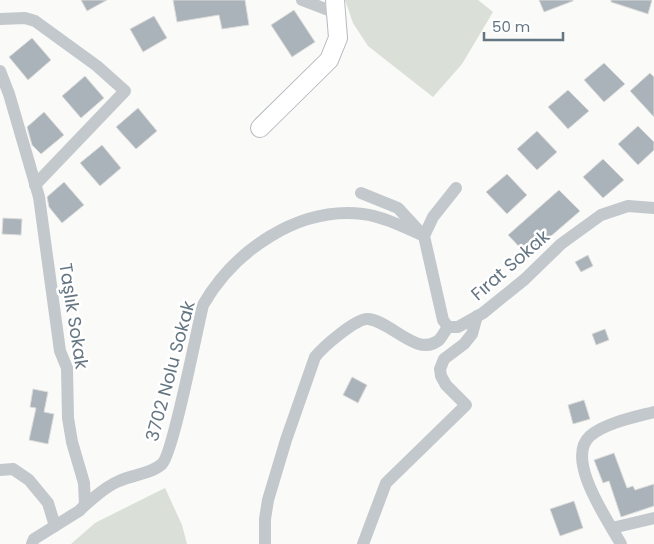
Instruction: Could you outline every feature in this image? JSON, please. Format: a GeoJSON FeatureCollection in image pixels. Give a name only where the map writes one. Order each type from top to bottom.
{"type":"FeatureCollection","features":[{"type":"Feature","properties":{"kind":"street"},"geometry":{"type":"LineString","coordinates":[[260,128],[329,60],[338,38],[336,6],[302,0]]}},
{"type":"Feature","properties":{"kind":"street"},"geometry":{"type":"LineString","coordinates":[[0,19],[25,18],[35,21],[97,66],[125,91],[35,185]]}},
{"type":"Feature","properties":{"kind":"street","name":"Taşlık Sokak"},"geometry":{"type":"LineString","coordinates":[[0,71],[10,94],[38,197],[60,351],[67,368],[68,418],[72,442],[84,483],[85,505]]}},
{"type":"Feature","properties":{"kind":"street"},"geometry":{"type":"LineString","coordinates":[[424,236],[434,217],[456,188]]}},
{"type":"Feature","properties":{"kind":"street"},"geometry":{"type":"LineString","coordinates":[[265,544],[265,519],[268,500],[286,440],[315,357],[322,348],[361,320],[369,319],[384,325],[420,345],[430,345],[439,340],[448,327],[443,320],[424,236],[398,208],[361,193]]}},
{"type":"Feature","properties":{"kind":"street","name":"Fırat Sokak"},"geometry":{"type":"LineString","coordinates":[[448,327],[458,327],[483,313],[525,279],[561,244],[601,215],[628,206],[654,208]]}},
{"type":"Feature","properties":{"kind":"street","name":"3702 Nolu Sokak"},"geometry":{"type":"LineString","coordinates":[[85,505],[108,486],[120,480],[156,469],[164,462],[176,426],[203,305],[213,288],[231,267],[272,234],[299,222],[329,214],[364,214],[424,236]]}},
{"type":"Feature","properties":{"kind":"street"},"geometry":{"type":"LineString","coordinates":[[363,544],[386,483],[466,405],[446,386],[440,369],[444,359],[464,344],[472,334],[477,316]]}},
{"type":"Feature","properties":{"kind":"street"},"geometry":{"type":"LineString","coordinates":[[621,544],[588,485],[582,466],[582,452],[589,437],[618,421],[654,412]]}},
{"type":"Feature","properties":{"kind":"street"},"geometry":{"type":"LineString","coordinates":[[0,470],[14,469],[29,480],[48,502],[55,526]]}},
{"type":"Feature","properties":{"kind":"street"},"geometry":{"type":"LineString","coordinates":[[32,544],[34,539],[79,511],[85,505]]}},
{"type":"Feature","properties":{"kind":"street"},"geometry":{"type":"LineString","coordinates":[[612,528],[654,518]]}},
{"type":"Feature","properties":{"kind":"shaded area"},"geometry":{"type":"Polygon","coordinates":[[[345,0],[478,0],[493,12],[462,64],[433,97],[368,46],[353,23],[345,0]]]}},
{"type":"Feature","properties":{"kind":"shaded area"},"geometry":{"type":"Polygon","coordinates":[[[165,488],[182,525],[187,544],[71,544],[95,523],[165,488]]]}},
{"type":"Feature","properties":{"kind":"building"},"geometry":{"type":"Polygon","coordinates":[[[81,0],[107,0],[87,11],[81,0]]]}},
{"type":"Feature","properties":{"kind":"building"},"geometry":{"type":"Polygon","coordinates":[[[173,0],[245,0],[249,25],[222,29],[219,15],[177,22],[173,0]]]}},
{"type":"Feature","properties":{"kind":"building"},"geometry":{"type":"Polygon","coordinates":[[[539,0],[573,0],[573,1],[544,12],[539,0]]]}},
{"type":"Feature","properties":{"kind":"building"},"geometry":{"type":"Polygon","coordinates":[[[611,0],[652,0],[648,14],[611,2],[611,0]]]}},
{"type":"Feature","properties":{"kind":"building"},"geometry":{"type":"Polygon","coordinates":[[[294,10],[315,42],[292,57],[271,25],[294,10]]]}},
{"type":"Feature","properties":{"kind":"building"},"geometry":{"type":"Polygon","coordinates":[[[154,16],[167,38],[143,52],[130,29],[154,16]]]}},
{"type":"Feature","properties":{"kind":"building"},"geometry":{"type":"Polygon","coordinates":[[[32,38],[51,60],[28,80],[9,57],[32,38]]]}},
{"type":"Feature","properties":{"kind":"building"},"geometry":{"type":"Polygon","coordinates":[[[604,63],[625,84],[604,102],[584,80],[604,63]]]}},
{"type":"Feature","properties":{"kind":"building"},"geometry":{"type":"Polygon","coordinates":[[[650,73],[654,77],[654,117],[630,91],[650,73]]]}},
{"type":"Feature","properties":{"kind":"building"},"geometry":{"type":"Polygon","coordinates":[[[85,76],[104,98],[81,118],[62,96],[85,76]]]}},
{"type":"Feature","properties":{"kind":"building"},"geometry":{"type":"Polygon","coordinates":[[[568,90],[589,111],[568,129],[548,107],[568,90]]]}},
{"type":"Feature","properties":{"kind":"building"},"geometry":{"type":"Polygon","coordinates":[[[138,108],[157,131],[136,149],[116,127],[138,108]]]}},
{"type":"Feature","properties":{"kind":"building"},"geometry":{"type":"Polygon","coordinates":[[[44,112],[64,135],[41,154],[32,145],[27,127],[44,112]]]}},
{"type":"Feature","properties":{"kind":"building"},"geometry":{"type":"Polygon","coordinates":[[[638,126],[654,142],[654,150],[638,165],[618,144],[638,126]]]}},
{"type":"Feature","properties":{"kind":"building"},"geometry":{"type":"Polygon","coordinates":[[[537,131],[557,152],[537,170],[517,149],[537,131]]]}},
{"type":"Feature","properties":{"kind":"building"},"geometry":{"type":"Polygon","coordinates":[[[102,145],[121,168],[100,186],[80,163],[102,145]]]}},
{"type":"Feature","properties":{"kind":"building"},"geometry":{"type":"Polygon","coordinates":[[[603,159],[624,180],[603,198],[583,177],[603,159]]]}},
{"type":"Feature","properties":{"kind":"building"},"geometry":{"type":"Polygon","coordinates":[[[507,174],[527,195],[507,214],[486,192],[507,174]]]}},
{"type":"Feature","properties":{"kind":"building"},"geometry":{"type":"Polygon","coordinates":[[[64,182],[84,205],[62,223],[49,207],[47,197],[64,182]]]}},
{"type":"Feature","properties":{"kind":"building"},"geometry":{"type":"Polygon","coordinates":[[[559,190],[580,211],[528,256],[508,235],[559,190]]]}},
{"type":"Feature","properties":{"kind":"building"},"geometry":{"type":"Polygon","coordinates":[[[3,218],[22,219],[21,235],[2,234],[3,218]]]}},
{"type":"Feature","properties":{"kind":"building"},"geometry":{"type":"Polygon","coordinates":[[[588,255],[593,266],[581,272],[575,262],[588,255]]]}},
{"type":"Feature","properties":{"kind":"building"},"geometry":{"type":"Polygon","coordinates":[[[605,329],[609,340],[596,345],[592,334],[605,329]]]}},
{"type":"Feature","properties":{"kind":"building"},"geometry":{"type":"Polygon","coordinates":[[[352,377],[367,385],[358,403],[343,395],[352,377]]]}},
{"type":"Feature","properties":{"kind":"building"},"geometry":{"type":"Polygon","coordinates":[[[33,389],[48,392],[44,412],[54,414],[48,444],[29,440],[36,408],[30,407],[33,389]]]}},
{"type":"Feature","properties":{"kind":"building"},"geometry":{"type":"Polygon","coordinates":[[[584,400],[590,419],[573,424],[568,405],[584,400]]]}},
{"type":"Feature","properties":{"kind":"building"},"geometry":{"type":"Polygon","coordinates":[[[614,453],[627,488],[633,486],[635,490],[654,484],[654,506],[621,517],[609,481],[603,483],[594,460],[614,453]]]}},
{"type":"Feature","properties":{"kind":"building"},"geometry":{"type":"Polygon","coordinates":[[[574,501],[583,528],[560,536],[550,509],[574,501]]]}}]}
